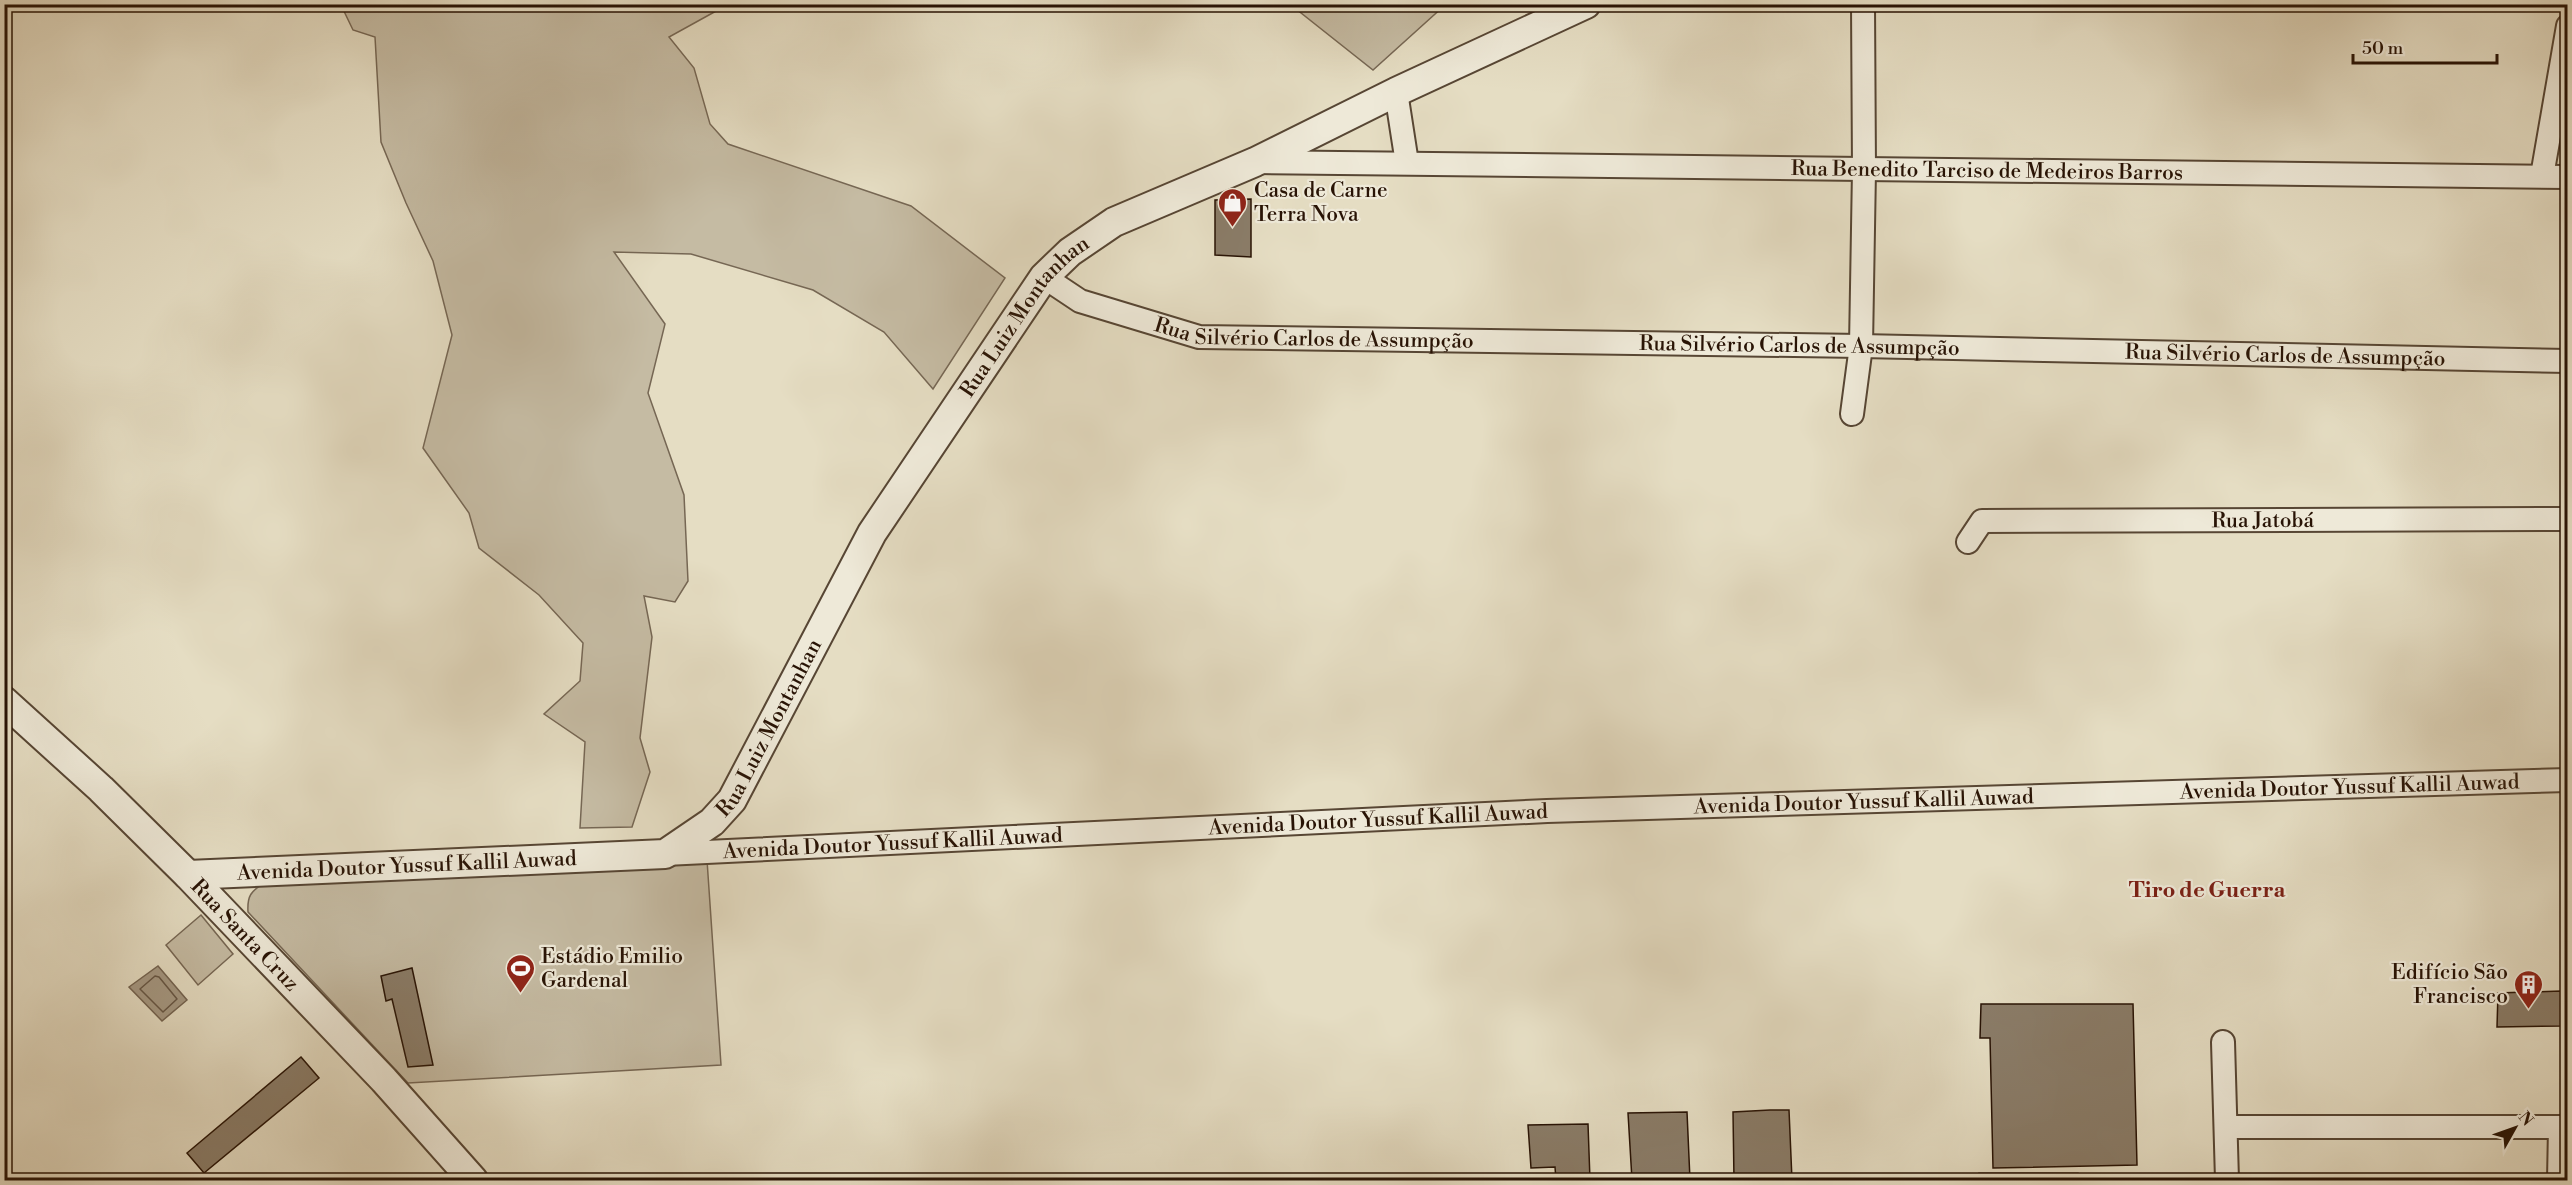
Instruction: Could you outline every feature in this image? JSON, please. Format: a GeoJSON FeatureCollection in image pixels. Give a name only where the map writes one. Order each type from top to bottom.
{"type":"FeatureCollection","features":[{"type":"Feature","properties":{"kind":"street","name":"Rua Luiz Montanhan"},"geometry":{"type":"LineString","coordinates":[[665,854],[712,822],[732,800],[872,533],[1044,277],[1070,252],[1114,222],[1255,162],[1396,92],[1586,4]]}},
{"type":"Feature","properties":{"kind":"street"},"geometry":{"type":"LineString","coordinates":[[1852,414],[1862,346],[1863,4]]}},
{"type":"Feature","properties":{"kind":"street"},"geometry":{"type":"LineString","coordinates":[[2542,176],[2568,26]]}},
{"type":"Feature","properties":{"kind":"street"},"geometry":{"type":"LineString","coordinates":[[1396,92],[1407,163]]}},
{"type":"Feature","properties":{"kind":"street","name":"Rua Benedito Tarciso de Medeiros Barros"},"geometry":{"type":"LineString","coordinates":[[1255,162],[2568,177]]}},
{"type":"Feature","properties":{"kind":"street","name":"Rua Silvério Carlos de Assumpção"},"geometry":{"type":"LineString","coordinates":[[1044,277],[1080,301],[1199,337],[1862,346],[2568,361]]}},
{"type":"Feature","properties":{"kind":"street","name":"Rua Jatobá"},"geometry":{"type":"LineString","coordinates":[[1968,542],[1982,521],[2568,519]]}},
{"type":"Feature","properties":{"kind":"street","name":"Rua Santa Cruz"},"geometry":{"type":"LineString","coordinates":[[4,701],[101,789],[188,875],[380,1076],[473,1180]]}},
{"type":"Feature","properties":{"kind":"street","name":"Avenida Doutor Yussuf Kallil Auwad"},"geometry":{"type":"LineString","coordinates":[[188,875],[1547,811],[2568,780]]}},
{"type":"Feature","properties":{"kind":"street"},"geometry":{"type":"LineString","coordinates":[[2223,1042],[2227,1180]]}},
{"type":"Feature","properties":{"kind":"street"},"geometry":{"type":"LineString","coordinates":[[2226,1127],[2564,1127],[2559,1180]]}},
{"type":"Feature","properties":{"kind":"shaded area"},"geometry":{"type":"Polygon","coordinates":[[[341,5],[727,5],[669,37],[694,68],[710,124],[728,144],[911,206],[1005,278],[933,389],[884,332],[813,290],[691,254],[614,252],[665,324],[648,393],[684,495],[688,581],[675,602],[644,596],[652,637],[640,738],[650,772],[632,827],[580,828],[585,742],[544,714],[580,681],[583,643],[539,595],[479,548],[469,513],[423,448],[452,335],[433,261],[381,142],[375,37],[353,30],[341,5]]]}},
{"type":"Feature","properties":{"kind":"shaded area"},"geometry":{"type":"Polygon","coordinates":[[[1291,5],[1445,5],[1373,70],[1291,5]]]}},
{"type":"Feature","properties":{"kind":"shaded area","name":"Estádio Emilio Gardenal"},"geometry":{"type":"Polygon","coordinates":[[[707,860],[721,1065],[408,1083],[248,912],[251,894],[264,883],[707,860]]]}},
{"type":"Feature","properties":{"kind":"shaded area"},"geometry":{"type":"Polygon","coordinates":[[[201,915],[233,954],[198,985],[166,945],[201,915]]]}},
{"type":"Feature","properties":{"kind":"shaded area"},"geometry":{"type":"Polygon","coordinates":[[[1979,1173],[2078,1173],[2078,1180],[1979,1180],[1979,1173]]]}},
{"type":"Feature","properties":{"kind":"water"},"geometry":{"type":"Polygon","coordinates":[[[158,966],[187,1000],[162,1021],[129,987],[158,966]]]}},
{"type":"Feature","properties":{"kind":"building","name":"Casa de Carne Terra Nova"},"geometry":{"type":"Polygon","coordinates":[[[1251,199],[1251,257],[1215,255],[1215,200],[1251,199]]]}},
{"type":"Feature","properties":{"kind":"building"},"geometry":{"type":"Polygon","coordinates":[[[412,968],[433,1065],[408,1067],[392,999],[386,1001],[381,976],[412,968]]]}},
{"type":"Feature","properties":{"kind":"building","name":"Edifício São Francisco"},"geometry":{"type":"Polygon","coordinates":[[[2561,991],[2561,1026],[2497,1027],[2498,993],[2561,991]]]}},
{"type":"Feature","properties":{"kind":"building"},"geometry":{"type":"Polygon","coordinates":[[[1981,1004],[2133,1004],[2137,1165],[1993,1168],[1990,1038],[1980,1038],[1981,1004]]]}},
{"type":"Feature","properties":{"kind":"building"},"geometry":{"type":"Polygon","coordinates":[[[301,1057],[319,1078],[204,1173],[187,1153],[301,1057]]]}},
{"type":"Feature","properties":{"kind":"building"},"geometry":{"type":"Polygon","coordinates":[[[1789,1110],[1792,1180],[1734,1180],[1733,1112],[1789,1110]]]}},
{"type":"Feature","properties":{"kind":"building"},"geometry":{"type":"Polygon","coordinates":[[[1687,1112],[1690,1180],[1632,1180],[1628,1113],[1687,1112]]]}},
{"type":"Feature","properties":{"kind":"building"},"geometry":{"type":"Polygon","coordinates":[[[1588,1124],[1590,1180],[1556,1180],[1555,1167],[1531,1168],[1528,1125],[1588,1124]]]}},
{"type":"Feature","properties":{"kind":"place","name":"Casa de Carne Terra Nova"},"geometry":{"type":"Point","coordinates":[1233,228]}},
{"type":"Feature","properties":{"kind":"place","name":"Estádio Emilio Gardenal"},"geometry":{"type":"Point","coordinates":[520,994]}},
{"type":"Feature","properties":{"kind":"place","name":"Edifício São Francisco"},"geometry":{"type":"Point","coordinates":[2529,1010]}},
{"type":"Feature","properties":{"kind":"district","name":"Tiro de Guerra"},"geometry":{"type":"Point","coordinates":[2207,889]}}]}
